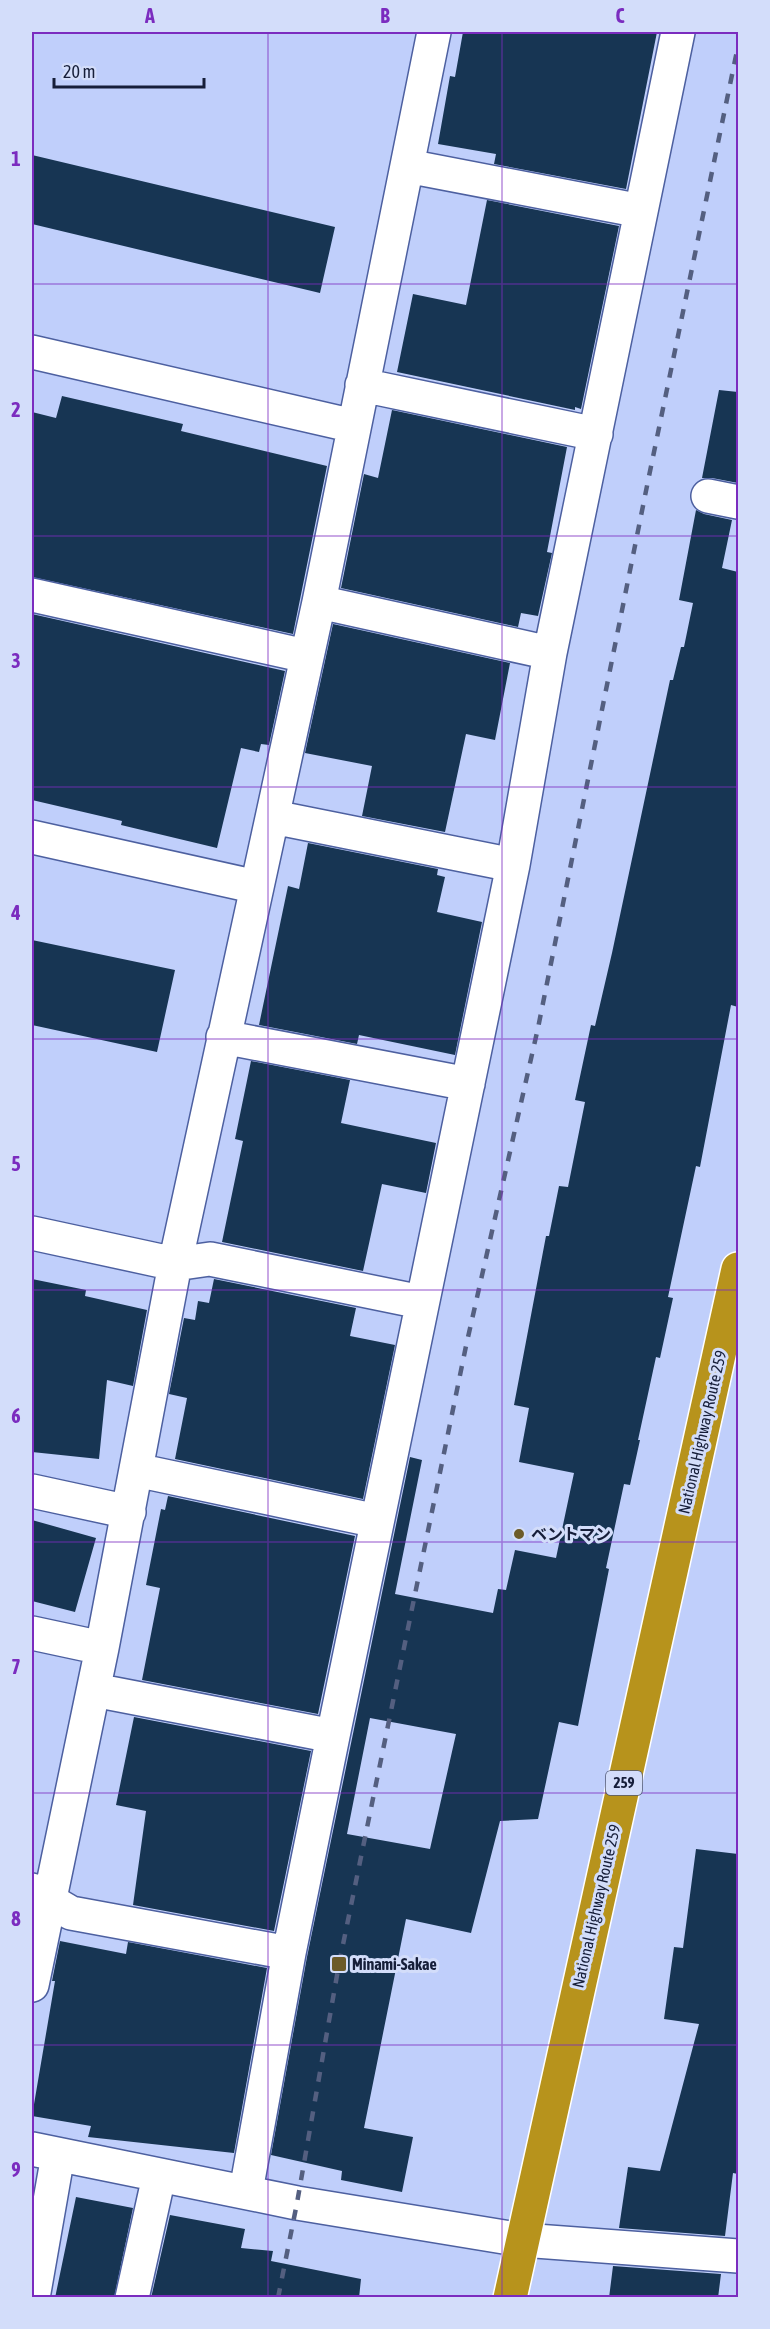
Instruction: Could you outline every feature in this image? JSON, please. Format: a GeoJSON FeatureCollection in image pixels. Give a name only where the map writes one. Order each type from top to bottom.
{"type":"FeatureCollection","features":[{"type":"Feature","properties":{"kind":"highway","name":"National Highway Route 259"},"geometry":{"type":"LineString","coordinates":[[510,2298],[738,1269]]}},
{"type":"Feature","properties":{"kind":"street"},"geometry":{"type":"LineString","coordinates":[[32,1984],[40,1895],[102,1648],[176,1264],[223,1037],[319,602],[434,32]]}},
{"type":"Feature","properties":{"kind":"street"},"geometry":{"type":"LineString","coordinates":[[246,2191],[333,1736],[513,865],[550,653],[597,434],[678,32]]}},
{"type":"Feature","properties":{"kind":"street"},"geometry":{"type":"LineString","coordinates":[[407,166],[641,211]]}},
{"type":"Feature","properties":{"kind":"street"},"geometry":{"type":"LineString","coordinates":[[32,352],[354,426]]}},
{"type":"Feature","properties":{"kind":"street"},"geometry":{"type":"LineString","coordinates":[[362,385],[597,434]]}},
{"type":"Feature","properties":{"kind":"street"},"geometry":{"type":"LineString","coordinates":[[32,595],[306,657]]}},
{"type":"Feature","properties":{"kind":"street"},"geometry":{"type":"LineString","coordinates":[[319,602],[550,653]]}},
{"type":"Feature","properties":{"kind":"street"},"geometry":{"type":"LineString","coordinates":[[273,817],[513,865]]}},
{"type":"Feature","properties":{"kind":"street"},"geometry":{"type":"LineString","coordinates":[[32,837],[257,887]]}},
{"type":"Feature","properties":{"kind":"street"},"geometry":{"type":"LineString","coordinates":[[223,1037],[468,1084]]}},
{"type":"Feature","properties":{"kind":"street"},"geometry":{"type":"LineString","coordinates":[[32,1233],[176,1264],[210,1259],[421,1302]]}},
{"type":"Feature","properties":{"kind":"street"},"geometry":{"type":"LineString","coordinates":[[136,1470],[377,1521]]}},
{"type":"Feature","properties":{"kind":"street"},"geometry":{"type":"LineString","coordinates":[[32,1491],[129,1512]]}},
{"type":"Feature","properties":{"kind":"street"},"geometry":{"type":"LineString","coordinates":[[32,1633],[102,1648]]}},
{"type":"Feature","properties":{"kind":"street"},"geometry":{"type":"LineString","coordinates":[[93,1690],[333,1736]]}},
{"type":"Feature","properties":{"kind":"street"},"geometry":{"type":"LineString","coordinates":[[40,1895],[71,1913],[290,1953]]}},
{"type":"Feature","properties":{"kind":"street"},"geometry":{"type":"LineString","coordinates":[[33,2298],[45,2152],[297,2203],[522,2240],[738,2256]]}},
{"type":"Feature","properties":{"kind":"street"},"geometry":{"type":"LineString","coordinates":[[132,2298],[159,2176]]}},
{"type":"Feature","properties":{"kind":"building"},"geometry":{"type":"Polygon","coordinates":[[[463,32],[657,32],[626,189],[494,164],[496,154],[438,144],[450,76],[455,77],[463,32]]]}},
{"type":"Feature","properties":{"kind":"building"},"geometry":{"type":"Polygon","coordinates":[[[32,155],[335,227],[320,293],[32,224],[32,155]]]}},
{"type":"Feature","properties":{"kind":"building"},"geometry":{"type":"Polygon","coordinates":[[[487,200],[619,226],[581,409],[575,407],[575,410],[397,372],[413,294],[466,305],[487,200]]]}},
{"type":"Feature","properties":{"kind":"building"},"geometry":{"type":"Polygon","coordinates":[[[719,390],[738,392],[738,483],[702,478],[719,390]]]}},
{"type":"Feature","properties":{"kind":"building"},"geometry":{"type":"Polygon","coordinates":[[[62,396],[183,424],[181,431],[327,466],[293,634],[32,577],[32,412],[56,418],[62,396]]]}},
{"type":"Feature","properties":{"kind":"building"},"geometry":{"type":"Polygon","coordinates":[[[392,410],[567,447],[547,552],[552,553],[538,616],[521,613],[518,627],[341,588],[364,474],[378,478],[392,410]]]}},
{"type":"Feature","properties":{"kind":"building"},"geometry":{"type":"Polygon","coordinates":[[[696,510],[732,520],[722,568],[738,572],[738,1007],[731,1005],[700,1167],[696,1166],[668,1297],[673,1298],[660,1358],[656,1357],[630,1485],[624,1484],[606,1568],[609,1569],[578,1726],[559,1722],[538,1819],[500,1821],[471,1933],[406,1919],[364,2128],[413,2137],[402,2192],[341,2180],[342,2171],[271,2155],[307,1957],[410,1457],[422,1460],[395,1594],[493,1613],[498,1589],[506,1590],[515,1550],[556,1558],[574,1473],[519,1462],[529,1408],[514,1405],[546,1236],[549,1236],[559,1186],[568,1187],[585,1102],[575,1100],[591,1025],[595,1026],[612,953],[670,680],[673,680],[681,647],[684,647],[693,603],[679,600],[696,510]],[[370,1718],[347,1834],[430,1849],[456,1734],[370,1718]]]}},
{"type":"Feature","properties":{"kind":"building"},"geometry":{"type":"Polygon","coordinates":[[[32,614],[285,671],[269,745],[261,744],[259,752],[241,748],[217,848],[121,825],[122,821],[32,800],[32,614]]]}},
{"type":"Feature","properties":{"kind":"building"},"geometry":{"type":"Polygon","coordinates":[[[333,624],[510,663],[495,740],[466,734],[445,832],[362,816],[372,766],[305,753],[333,624]]]}},
{"type":"Feature","properties":{"kind":"building"},"geometry":{"type":"Polygon","coordinates":[[[308,843],[438,869],[437,875],[445,877],[437,912],[482,922],[455,1055],[359,1035],[357,1044],[259,1025],[288,886],[299,889],[308,843]]]}},
{"type":"Feature","properties":{"kind":"building"},"geometry":{"type":"Polygon","coordinates":[[[32,940],[175,970],[157,1052],[32,1025],[32,940]]]}},
{"type":"Feature","properties":{"kind":"building"},"geometry":{"type":"Polygon","coordinates":[[[251,1061],[350,1080],[341,1123],[436,1143],[426,1193],[382,1184],[363,1271],[222,1242],[243,1141],[235,1139],[251,1061]]]}},
{"type":"Feature","properties":{"kind":"building"},"geometry":{"type":"Polygon","coordinates":[[[32,1279],[86,1290],[85,1296],[147,1310],[133,1386],[107,1380],[99,1459],[32,1452],[32,1279]]]}},
{"type":"Feature","properties":{"kind":"building"},"geometry":{"type":"Polygon","coordinates":[[[214,1279],[356,1308],[350,1336],[395,1345],[363,1499],[175,1459],[187,1398],[169,1394],[184,1318],[195,1320],[198,1301],[209,1303],[214,1279]]]}},
{"type":"Feature","properties":{"kind":"building"},"geometry":{"type":"Polygon","coordinates":[[[168,1496],[355,1536],[318,1714],[142,1680],[160,1588],[146,1585],[161,1509],[165,1510],[168,1496]]]}},
{"type":"Feature","properties":{"kind":"building"},"geometry":{"type":"Polygon","coordinates":[[[32,1520],[96,1538],[75,1612],[32,1601],[32,1520]]]}},
{"type":"Feature","properties":{"kind":"building"},"geometry":{"type":"Polygon","coordinates":[[[134,1717],[311,1751],[274,1931],[133,1905],[146,1811],[116,1805],[134,1717]]]}},
{"type":"Feature","properties":{"kind":"building"},"geometry":{"type":"Polygon","coordinates":[[[696,1849],[738,1854],[738,2174],[733,2173],[725,2236],[619,2228],[628,2167],[660,2171],[699,2024],[664,2019],[674,1947],[683,1948],[696,1849]]]}},
{"type":"Feature","properties":{"kind":"building"},"geometry":{"type":"Polygon","coordinates":[[[60,1941],[126,1954],[128,1942],[267,1968],[234,2153],[88,2137],[91,2126],[32,2116],[60,1941]]]}},
{"type":"Feature","properties":{"kind":"building"},"geometry":{"type":"Polygon","coordinates":[[[76,2197],[133,2208],[114,2298],[55,2298],[76,2197]]]}},
{"type":"Feature","properties":{"kind":"building"},"geometry":{"type":"Polygon","coordinates":[[[170,2215],[245,2229],[241,2248],[273,2251],[271,2261],[361,2279],[359,2298],[151,2298],[170,2215]]]}},
{"type":"Feature","properties":{"kind":"building"},"geometry":{"type":"Polygon","coordinates":[[[613,2266],[721,2274],[718,2298],[609,2298],[613,2266]]]}},
{"type":"Feature","properties":{"kind":"railway"},"geometry":{"type":"LineString","coordinates":[[278,2298],[339,1964],[466,1346],[538,1028],[738,46]]}},
{"type":"Feature","properties":{"kind":"place","name":"ベントマン"},"geometry":{"type":"Point","coordinates":[519,1534]}},
{"type":"Feature","properties":{"kind":"place","name":"Minami-Sakae"},"geometry":{"type":"Point","coordinates":[339,1964]}}]}
